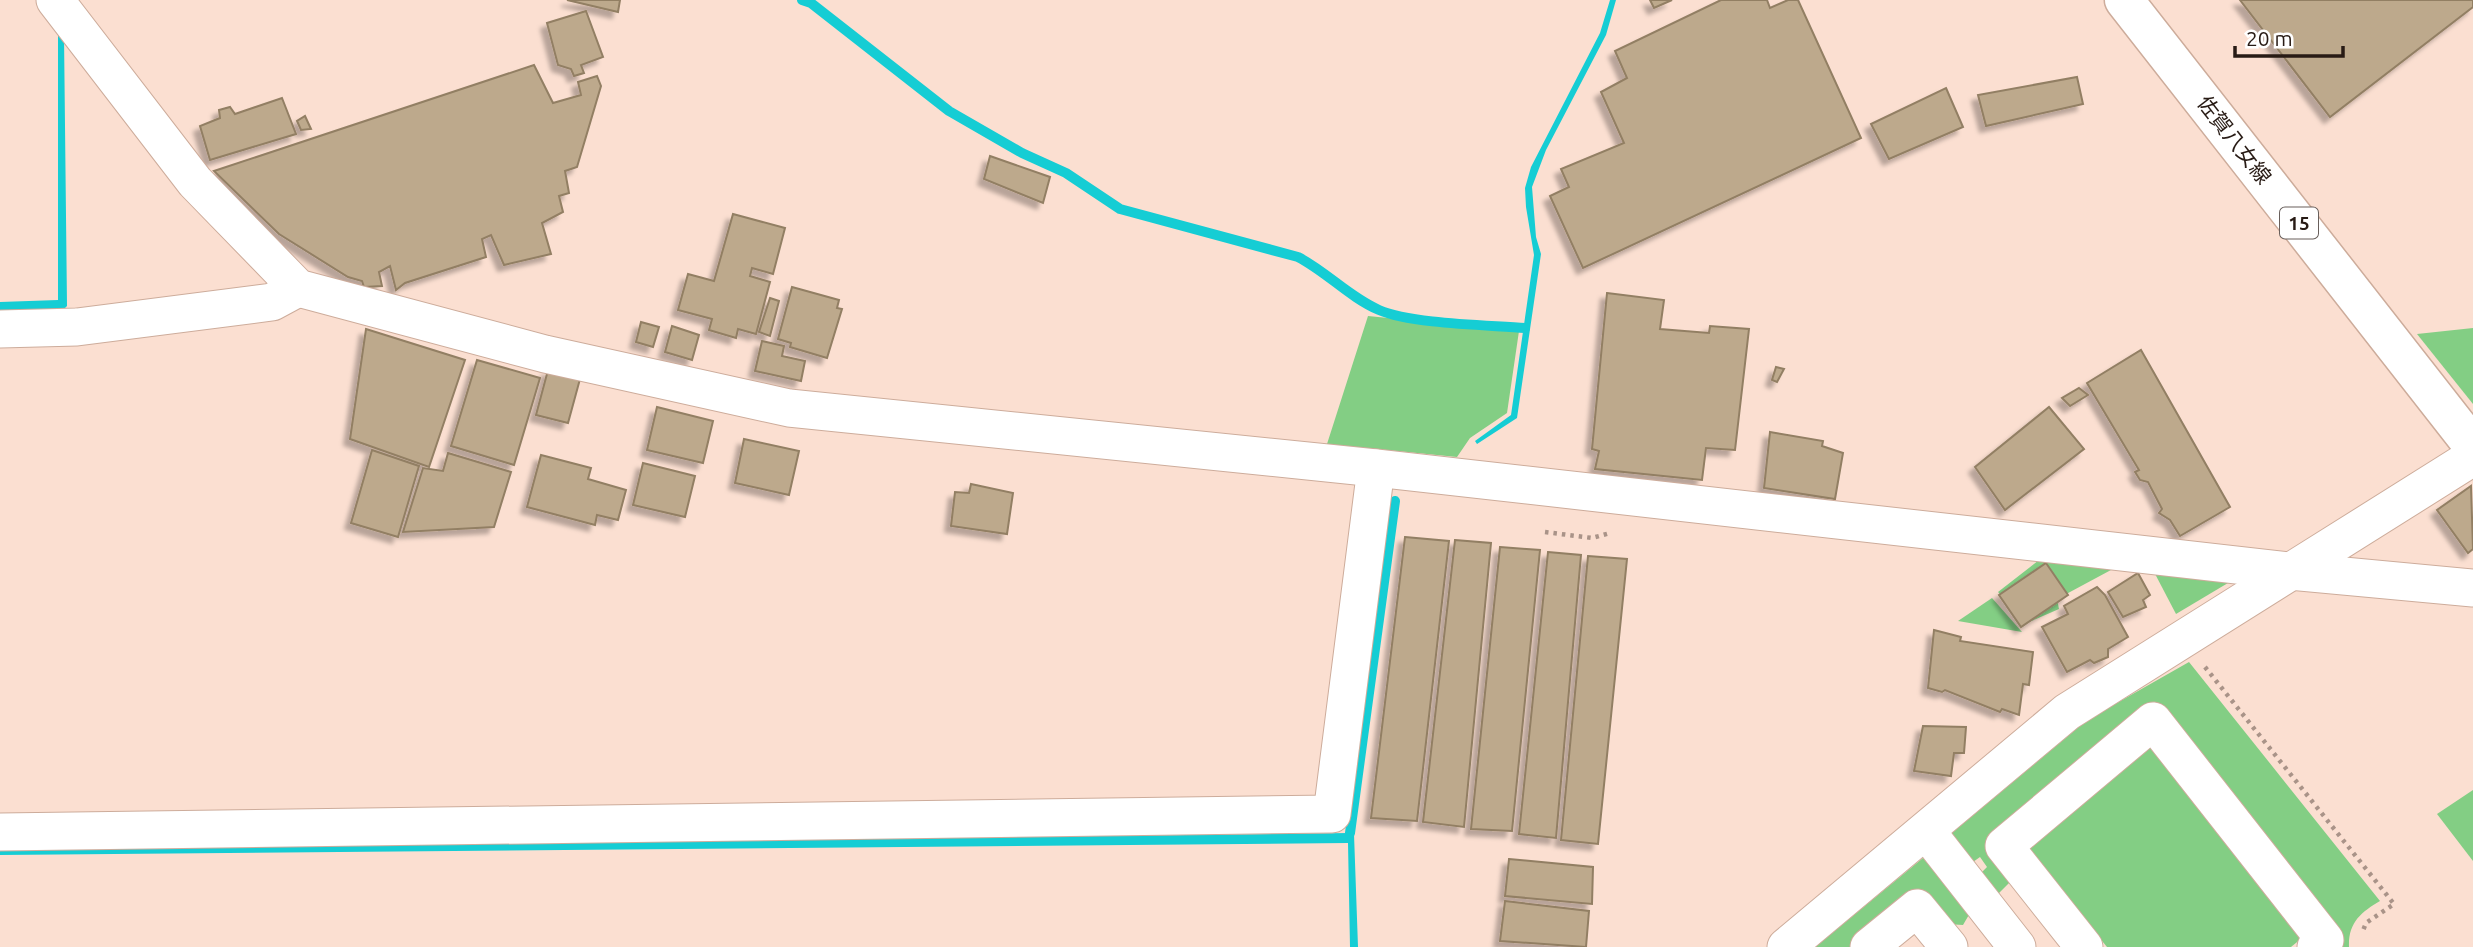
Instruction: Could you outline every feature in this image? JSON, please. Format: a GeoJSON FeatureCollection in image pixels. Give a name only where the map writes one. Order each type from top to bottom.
{"type":"FeatureCollection","features":[{"type":"Feature","properties":{"kind":"main road","name":"佐賀八女線"},"geometry":{"type":"LineString","coordinates":[[2124,0],[2473,446]]}},
{"type":"Feature","properties":{"kind":"street"},"geometry":{"type":"LineString","coordinates":[[55,0],[195,181],[299,288],[545,354],[789,408],[1376,468],[2290,571],[2473,588]]}},
{"type":"Feature","properties":{"kind":"street"},"geometry":{"type":"LineString","coordinates":[[0,329],[77,327],[272,302],[299,288]]}},
{"type":"Feature","properties":{"kind":"street"},"geometry":{"type":"LineString","coordinates":[[1786,947],[1927,832],[2067,712],[2473,457]]}},
{"type":"Feature","properties":{"kind":"street"},"geometry":{"type":"LineString","coordinates":[[0,832],[1332,814],[1376,468]]}},
{"type":"Feature","properties":{"kind":"street"},"geometry":{"type":"LineString","coordinates":[[2072,943],[2029,877],[2004,846],[2153,721],[2325,940],[2316,947]]}},
{"type":"Feature","properties":{"kind":"street"},"geometry":{"type":"LineString","coordinates":[[1927,832],[2017,947]]}},
{"type":"Feature","properties":{"kind":"street"},"geometry":{"type":"LineString","coordinates":[[1869,947],[1917,908],[1949,947],[2029,877]]}},
{"type":"Feature","properties":{"kind":"path"},"geometry":{"type":"LineString","coordinates":[[2183,639],[2394,904],[2366,923],[2361,937]]}},
{"type":"Feature","properties":{"kind":"green space"},"geometry":{"type":"Polygon","coordinates":[[[1368,316],[1519,331],[1507,413],[1470,438],[1457,457],[1327,444],[1368,316]]]}},
{"type":"Feature","properties":{"kind":"green space"},"geometry":{"type":"Polygon","coordinates":[[[2473,328],[2473,404],[2417,334],[2473,328]]]}},
{"type":"Feature","properties":{"kind":"green space"},"geometry":{"type":"Polygon","coordinates":[[[2043,557],[2124,563],[2057,599],[2059,609],[2027,623],[1998,592],[2043,557]]]}},
{"type":"Feature","properties":{"kind":"green space"},"geometry":{"type":"Polygon","coordinates":[[[2153,570],[2233,580],[2176,614],[2153,570]]]}},
{"type":"Feature","properties":{"kind":"green space"},"geometry":{"type":"Polygon","coordinates":[[[1992,598],[2022,632],[1958,621],[1992,598]]]}},
{"type":"Feature","properties":{"kind":"green space"},"geometry":{"type":"Polygon","coordinates":[[[2189,662],[2380,901],[2357,919],[2351,931],[2349,947],[2335,947],[2155,709],[1996,839],[2010,882],[1998,894],[1981,873],[1987,867],[1980,857],[1973,862],[1948,836],[2087,720],[2189,662]]]}},
{"type":"Feature","properties":{"kind":"green space"},"geometry":{"type":"Polygon","coordinates":[[[2150,739],[2308,933],[2291,947],[2107,947],[2024,844],[2150,739]]]}},
{"type":"Feature","properties":{"kind":"green space"},"geometry":{"type":"Polygon","coordinates":[[[2473,790],[2473,861],[2437,814],[2473,790]]]}},
{"type":"Feature","properties":{"kind":"green space"},"geometry":{"type":"Polygon","coordinates":[[[1923,858],[1970,913],[1963,925],[1946,924],[1852,947],[1815,947],[1923,858]]]}},
{"type":"Feature","properties":{"kind":"water"},"geometry":{"type":"Polygon","coordinates":[[[1610,0],[1616,0],[1606,35],[1546,150],[1532,187],[1536,237],[1541,254],[1517,418],[1477,444],[1475,441],[1511,415],[1534,255],[1525,188],[1531,167],[1600,33],[1610,0]]]}},
{"type":"Feature","properties":{"kind":"water"},"geometry":{"type":"Polygon","coordinates":[[[58,35],[64,35],[67,306],[63,310],[0,310],[0,302],[58,300],[58,35]]]}},
{"type":"Feature","properties":{"kind":"water"},"geometry":{"type":"Polygon","coordinates":[[[1354,834],[1358,947],[1350,947],[1348,843],[0,855],[0,849],[1354,834]]]}},
{"type":"Feature","properties":{"kind":"building"},"geometry":{"type":"Polygon","coordinates":[[[567,0],[620,0],[618,12],[567,0]]]}},
{"type":"Feature","properties":{"kind":"building"},"geometry":{"type":"Polygon","coordinates":[[[1650,0],[1672,0],[1654,8],[1650,0]]]}},
{"type":"Feature","properties":{"kind":"building"},"geometry":{"type":"Polygon","coordinates":[[[1721,0],[1767,0],[1770,8],[1788,0],[1798,0],[1861,138],[1583,268],[1550,196],[1569,187],[1561,169],[1624,143],[1601,92],[1627,78],[1615,51],[1721,0]]]}},
{"type":"Feature","properties":{"kind":"building"},"geometry":{"type":"Polygon","coordinates":[[[2240,0],[2473,0],[2473,7],[2330,117],[2240,0]]]}},
{"type":"Feature","properties":{"kind":"building"},"geometry":{"type":"Polygon","coordinates":[[[586,11],[603,57],[581,65],[584,73],[574,76],[571,69],[558,65],[547,23],[586,11]]]}},
{"type":"Feature","properties":{"kind":"building"},"geometry":{"type":"Polygon","coordinates":[[[534,65],[553,103],[581,95],[578,82],[597,76],[601,86],[577,167],[565,171],[569,193],[559,196],[563,212],[542,223],[551,254],[504,265],[491,235],[482,239],[486,257],[405,283],[396,290],[390,266],[379,272],[382,286],[364,287],[362,281],[348,277],[279,234],[214,171],[534,65]]]}},
{"type":"Feature","properties":{"kind":"building"},"geometry":{"type":"Polygon","coordinates":[[[2077,77],[2083,104],[1986,126],[1978,95],[2077,77]]]}},
{"type":"Feature","properties":{"kind":"building"},"geometry":{"type":"Polygon","coordinates":[[[1946,88],[1963,127],[1889,159],[1871,124],[1946,88]]]}},
{"type":"Feature","properties":{"kind":"building"},"geometry":{"type":"Polygon","coordinates":[[[282,98],[296,134],[210,160],[200,126],[220,118],[219,110],[230,107],[235,114],[282,98]]]}},
{"type":"Feature","properties":{"kind":"building"},"geometry":{"type":"Polygon","coordinates":[[[305,116],[311,129],[301,130],[297,121],[305,116]]]}},
{"type":"Feature","properties":{"kind":"building"},"geometry":{"type":"Polygon","coordinates":[[[990,156],[1050,177],[1043,203],[984,179],[990,156]]]}},
{"type":"Feature","properties":{"kind":"building"},"geometry":{"type":"Polygon","coordinates":[[[733,214],[785,228],[773,274],[752,268],[750,276],[770,282],[756,334],[738,329],[736,338],[709,330],[712,319],[678,310],[688,274],[714,281],[733,214]]]}},
{"type":"Feature","properties":{"kind":"building"},"geometry":{"type":"Polygon","coordinates":[[[792,287],[839,300],[837,308],[842,309],[827,358],[790,347],[791,343],[778,339],[792,287]]]}},
{"type":"Feature","properties":{"kind":"building"},"geometry":{"type":"Polygon","coordinates":[[[1607,293],[1664,300],[1660,329],[1709,333],[1710,326],[1749,329],[1735,450],[1706,448],[1702,480],[1595,469],[1599,451],[1592,449],[1607,293]]]}},
{"type":"Feature","properties":{"kind":"building"},"geometry":{"type":"Polygon","coordinates":[[[770,298],[779,301],[770,336],[759,332],[770,298]]]}},
{"type":"Feature","properties":{"kind":"building"},"geometry":{"type":"Polygon","coordinates":[[[641,322],[659,327],[653,347],[636,342],[641,322]]]}},
{"type":"Feature","properties":{"kind":"building"},"geometry":{"type":"Polygon","coordinates":[[[672,326],[699,335],[692,360],[665,352],[672,326]]]}},
{"type":"Feature","properties":{"kind":"building"},"geometry":{"type":"Polygon","coordinates":[[[366,329],[465,360],[429,467],[350,439],[366,329]]]}},
{"type":"Feature","properties":{"kind":"building"},"geometry":{"type":"Polygon","coordinates":[[[762,341],[784,346],[782,356],[805,361],[801,381],[755,371],[762,341]]]}},
{"type":"Feature","properties":{"kind":"building"},"geometry":{"type":"Polygon","coordinates":[[[2141,350],[2230,507],[2180,536],[2170,520],[2159,513],[2162,509],[2148,482],[2140,480],[2135,472],[2139,470],[2087,383],[2141,350]]]}},
{"type":"Feature","properties":{"kind":"building"},"geometry":{"type":"Polygon","coordinates":[[[477,360],[540,378],[514,465],[451,446],[477,360]]]}},
{"type":"Feature","properties":{"kind":"building"},"geometry":{"type":"Polygon","coordinates":[[[1776,367],[1784,369],[1777,382],[1772,380],[1776,367]]]}},
{"type":"Feature","properties":{"kind":"building"},"geometry":{"type":"Polygon","coordinates":[[[548,370],[580,379],[568,423],[536,415],[548,370]]]}},
{"type":"Feature","properties":{"kind":"building"},"geometry":{"type":"Polygon","coordinates":[[[2079,388],[2088,395],[2070,406],[2062,398],[2079,388]]]}},
{"type":"Feature","properties":{"kind":"building"},"geometry":{"type":"Polygon","coordinates":[[[657,407],[713,421],[703,463],[647,450],[657,407]]]}},
{"type":"Feature","properties":{"kind":"building"},"geometry":{"type":"Polygon","coordinates":[[[2049,407],[2084,449],[2005,510],[1975,467],[2049,407]]]}},
{"type":"Feature","properties":{"kind":"building"},"geometry":{"type":"Polygon","coordinates":[[[1770,432],[1823,441],[1822,446],[1843,453],[1835,499],[1764,488],[1770,432]]]}},
{"type":"Feature","properties":{"kind":"building"},"geometry":{"type":"Polygon","coordinates":[[[744,439],[799,451],[789,495],[735,483],[744,439]]]}},
{"type":"Feature","properties":{"kind":"building"},"geometry":{"type":"Polygon","coordinates":[[[372,450],[419,466],[398,537],[351,523],[372,450]]]}},
{"type":"Feature","properties":{"kind":"building"},"geometry":{"type":"Polygon","coordinates":[[[448,453],[511,472],[494,527],[403,532],[423,468],[443,471],[448,453]]]}},
{"type":"Feature","properties":{"kind":"building"},"geometry":{"type":"Polygon","coordinates":[[[541,455],[591,468],[588,479],[626,490],[618,520],[597,515],[595,525],[527,507],[541,455]]]}},
{"type":"Feature","properties":{"kind":"building"},"geometry":{"type":"Polygon","coordinates":[[[643,463],[695,476],[685,517],[633,505],[643,463]]]}},
{"type":"Feature","properties":{"kind":"building"},"geometry":{"type":"Polygon","coordinates":[[[971,484],[1013,493],[1007,534],[951,526],[955,492],[969,493],[971,484]]]}},
{"type":"Feature","properties":{"kind":"building"},"geometry":{"type":"Polygon","coordinates":[[[2471,486],[2473,549],[2468,553],[2437,510],[2471,486]]]}},
{"type":"Feature","properties":{"kind":"building"},"geometry":{"type":"Polygon","coordinates":[[[1405,537],[1449,541],[1417,821],[1371,818],[1405,537]]]}},
{"type":"Feature","properties":{"kind":"building"},"geometry":{"type":"Polygon","coordinates":[[[1455,540],[1491,543],[1464,827],[1423,822],[1455,540]]]}},
{"type":"Feature","properties":{"kind":"building"},"geometry":{"type":"Polygon","coordinates":[[[1500,547],[1540,550],[1512,831],[1471,829],[1500,547]]]}},
{"type":"Feature","properties":{"kind":"building"},"geometry":{"type":"Polygon","coordinates":[[[1548,552],[1581,555],[1556,838],[1519,834],[1548,552]]]}},
{"type":"Feature","properties":{"kind":"building"},"geometry":{"type":"Polygon","coordinates":[[[1588,556],[1627,559],[1598,844],[1561,840],[1588,556]]]}},
{"type":"Feature","properties":{"kind":"building"},"geometry":{"type":"Polygon","coordinates":[[[2046,563],[2068,595],[2021,627],[1999,595],[2046,563]]]}},
{"type":"Feature","properties":{"kind":"building"},"geometry":{"type":"Polygon","coordinates":[[[2138,573],[2150,595],[2143,600],[2146,607],[2123,617],[2108,592],[2138,573]]]}},
{"type":"Feature","properties":{"kind":"building"},"geometry":{"type":"Polygon","coordinates":[[[2097,587],[2105,595],[2128,637],[2108,649],[2108,657],[2094,663],[2090,660],[2067,672],[2042,627],[2068,614],[2064,606],[2097,587]]]}},
{"type":"Feature","properties":{"kind":"building"},"geometry":{"type":"Polygon","coordinates":[[[1934,630],[1961,637],[1960,641],[2033,652],[2029,685],[2023,684],[2019,715],[2002,709],[2000,712],[1945,690],[1942,692],[1928,688],[1934,630]]]}},
{"type":"Feature","properties":{"kind":"building"},"geometry":{"type":"Polygon","coordinates":[[[1923,726],[1966,727],[1964,753],[1954,753],[1951,776],[1914,771],[1923,726]]]}},
{"type":"Feature","properties":{"kind":"building"},"geometry":{"type":"Polygon","coordinates":[[[1509,859],[1593,867],[1592,904],[1505,896],[1509,859]]]}},
{"type":"Feature","properties":{"kind":"building"},"geometry":{"type":"Polygon","coordinates":[[[1505,901],[1589,911],[1586,947],[1500,941],[1505,901]]]}},
{"type":"Feature","properties":{"kind":"waterway"},"geometry":{"type":"LineString","coordinates":[[802,0],[811,3],[949,111],[1022,153],[1066,173],[1120,209],[1298,257],[1358,298],[1393,315],[1430,321],[1525,328]]}},
{"type":"Feature","properties":{"kind":"waterway"},"geometry":{"type":"LineString","coordinates":[[1350,833],[1395,501]]}}]}
